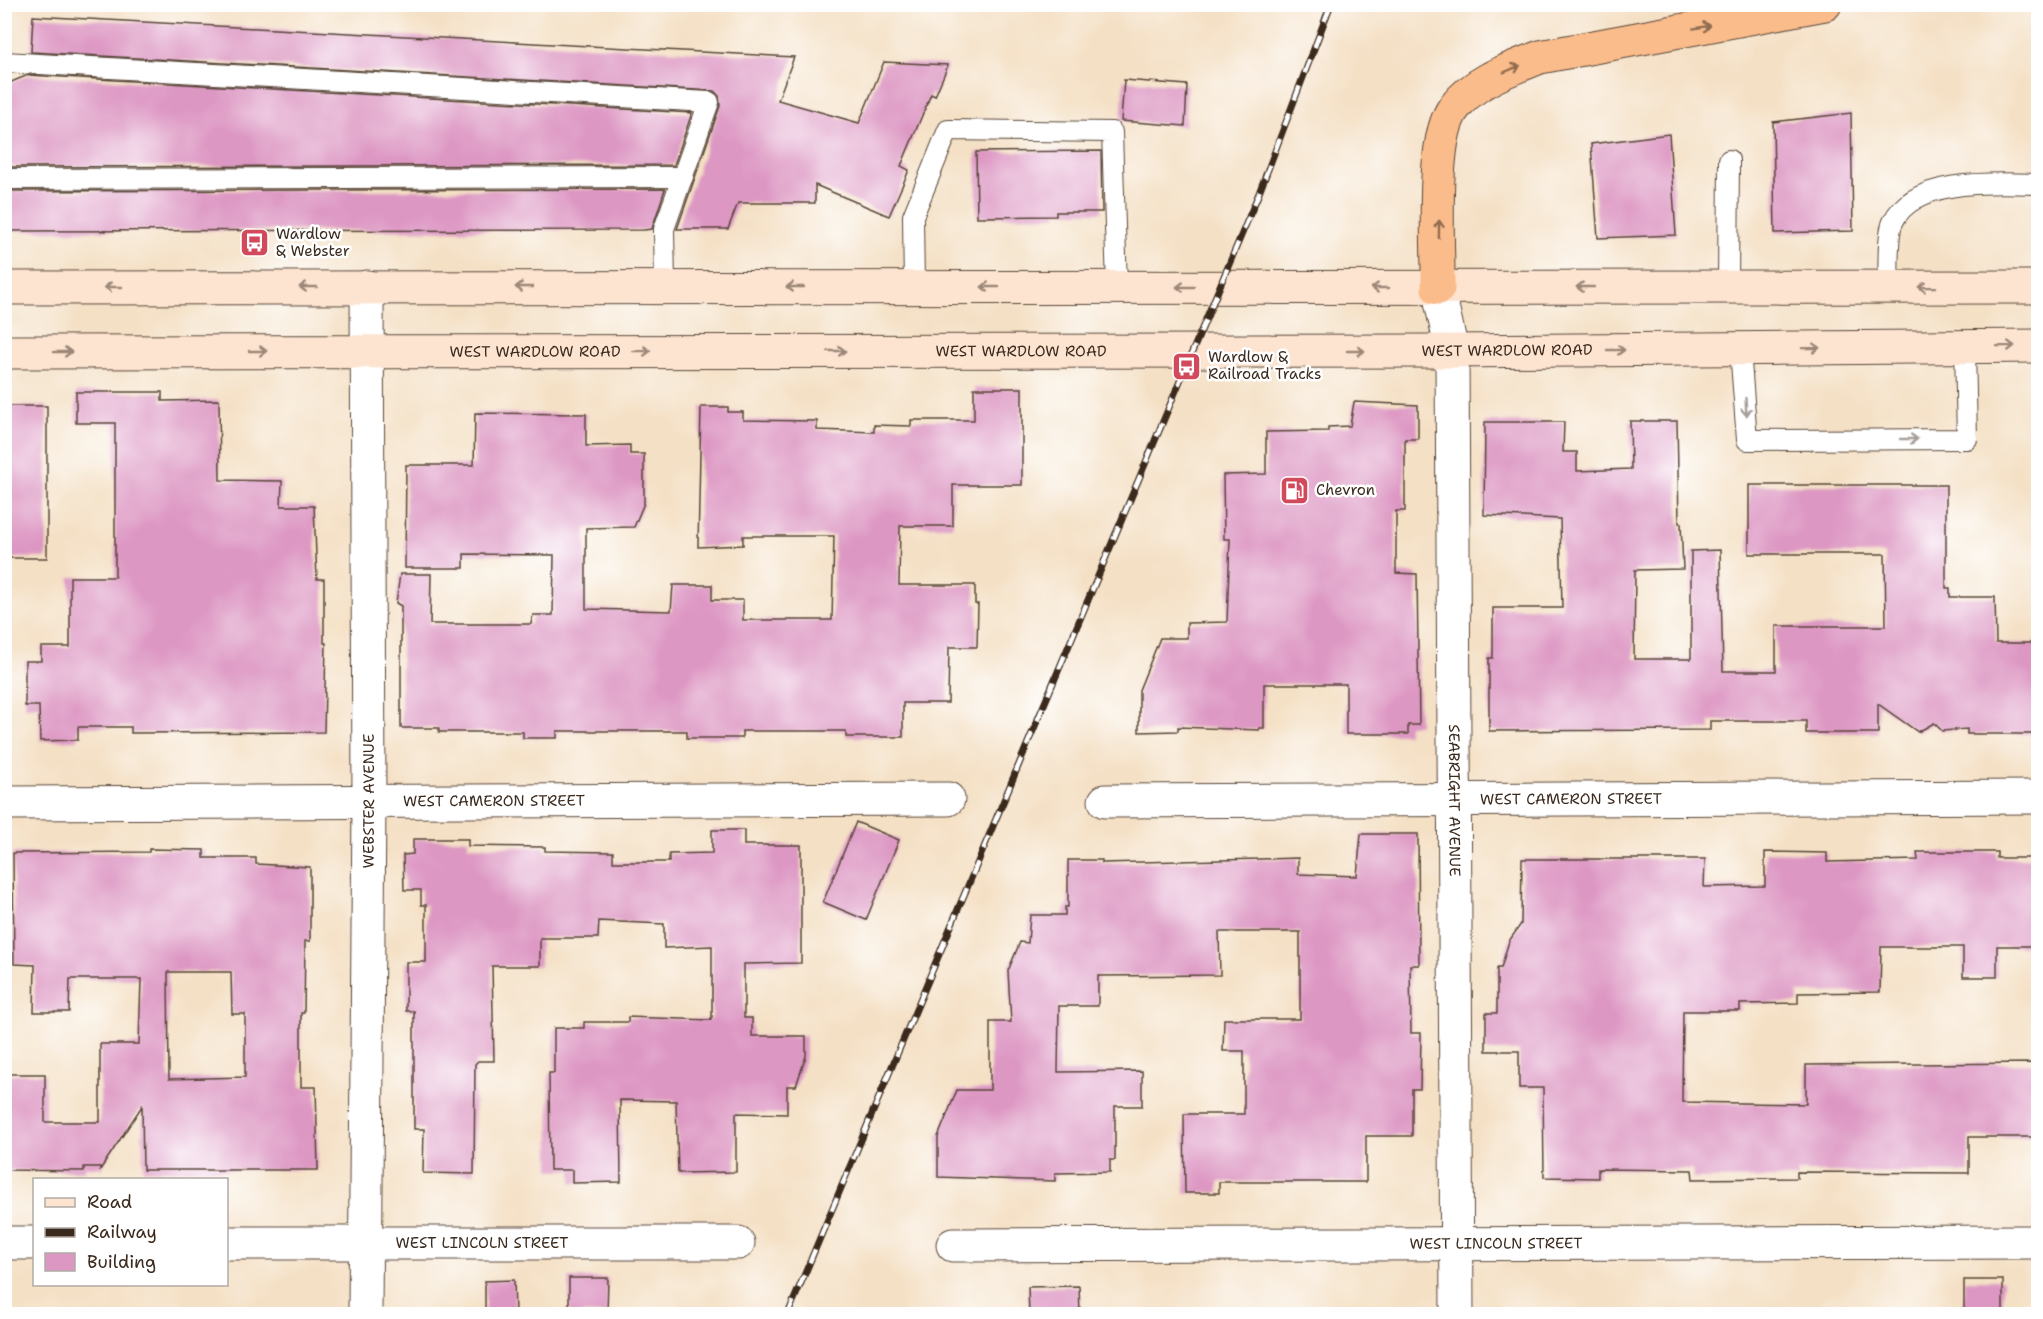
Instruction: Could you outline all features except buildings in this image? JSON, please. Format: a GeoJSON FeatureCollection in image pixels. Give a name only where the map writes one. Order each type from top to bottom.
{"type":"FeatureCollection","features":[{"type":"Feature","properties":{"kind":"highway"},"geometry":{"type":"LineString","coordinates":[[1438,288],[1440,154],[1443,129],[1454,107],[1476,88],[1505,71],[1540,57],[1825,4]]}},
{"type":"Feature","properties":{"kind":"main road"},"geometry":{"type":"LineString","coordinates":[[4,288],[2038,286]]}},
{"type":"Feature","properties":{"kind":"main road","name":"WEST WARDLOW ROAD"},"geometry":{"type":"LineString","coordinates":[[4,352],[1452,351],[2038,346]]}},
{"type":"Feature","properties":{"kind":"street","name":"WEBSTER AVENUE"},"geometry":{"type":"LineString","coordinates":[[365,1314],[369,801],[367,287]]}},
{"type":"Feature","properties":{"kind":"street","name":"SEABRIGHT AVENUE"},"geometry":{"type":"LineString","coordinates":[[1438,288],[1452,351],[1457,1314]]}},
{"type":"Feature","properties":{"kind":"street","name":"WEST CAMERON STREET"},"geometry":{"type":"LineString","coordinates":[[1105,801],[2038,797]]}},
{"type":"Feature","properties":{"kind":"street","name":"WEST CAMERON STREET"},"geometry":{"type":"LineString","coordinates":[[4,803],[948,799]]}},
{"type":"Feature","properties":{"kind":"street","name":"WEST LINCOLN STREET"},"geometry":{"type":"LineString","coordinates":[[953,1245],[2038,1242]]}},
{"type":"Feature","properties":{"kind":"street"},"geometry":{"type":"LineString","coordinates":[[4,1244],[33,1244]]}},
{"type":"Feature","properties":{"kind":"street","name":"WEST LINCOLN STREET"},"geometry":{"type":"LineString","coordinates":[[228,1244],[738,1244]]}},
{"type":"Feature","properties":{"kind":"lane"},"geometry":{"type":"LineString","coordinates":[[4,62],[709,102],[664,229],[665,287]]}},
{"type":"Feature","properties":{"kind":"lane"},"geometry":{"type":"LineString","coordinates":[[914,287],[913,216],[948,130],[1112,132],[1117,287]]}},
{"type":"Feature","properties":{"kind":"lane"},"geometry":{"type":"LineString","coordinates":[[1728,286],[1729,160]]}},
{"type":"Feature","properties":{"kind":"lane"},"geometry":{"type":"LineString","coordinates":[[4,179],[683,177]]}},
{"type":"Feature","properties":{"kind":"lane"},"geometry":{"type":"LineString","coordinates":[[1888,286],[1891,223],[1903,207],[1941,188],[1982,183],[2038,184]]}},
{"type":"Feature","properties":{"kind":"lane"},"geometry":{"type":"LineString","coordinates":[[1740,349],[1747,440],[1967,439],[1965,347]]}},
{"type":"Feature","properties":{"kind":"railway"},"geometry":{"type":"LineString","coordinates":[[788,1314],[1259,193],[1331,4]]}},
{"type":"Feature","properties":{"kind":"place","name":"Wardlow & Webster"},"geometry":{"type":"Point","coordinates":[255,243]}},
{"type":"Feature","properties":{"kind":"place","name":"Wardlow & Railroad Tracks"},"geometry":{"type":"Point","coordinates":[1187,366]}},
{"type":"Feature","properties":{"kind":"place","name":"Chevron"},"geometry":{"type":"Point","coordinates":[1295,490]}}]}
